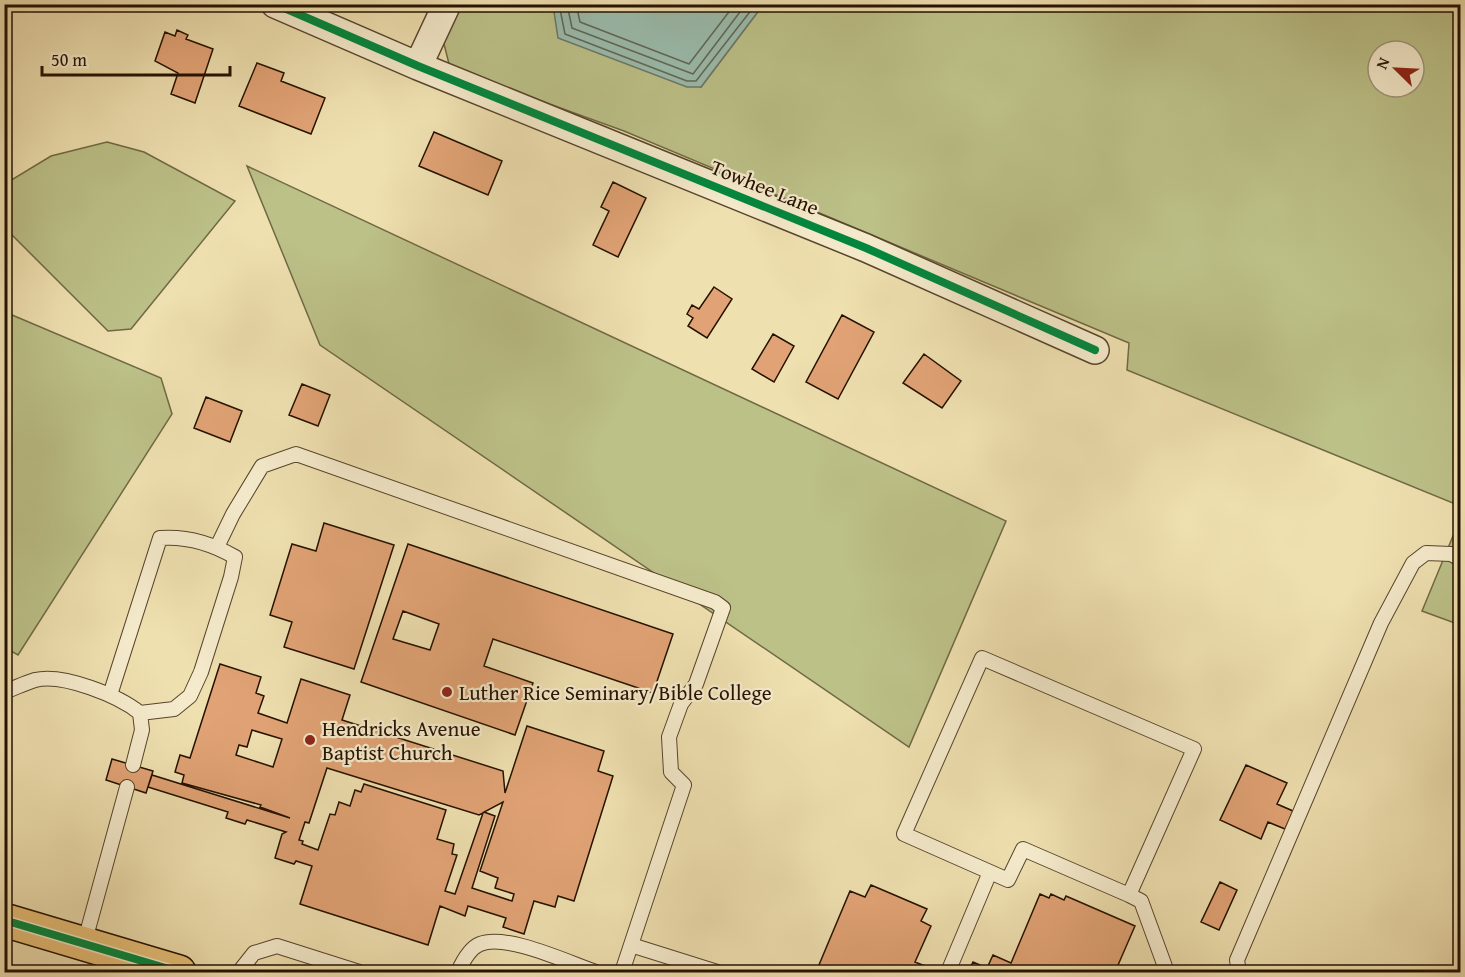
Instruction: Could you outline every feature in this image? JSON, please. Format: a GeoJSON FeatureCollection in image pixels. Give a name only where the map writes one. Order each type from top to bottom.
{"type":"FeatureCollection","features":[{"type":"Feature","properties":{"kind":"main road"},"geometry":{"type":"LineString","coordinates":[[4,920],[179,972]]}},
{"type":"Feature","properties":{"kind":"street","name":"Towhee Lane"},"geometry":{"type":"LineString","coordinates":[[275,4],[418,66],[856,244],[1095,350]]}},
{"type":"Feature","properties":{"kind":"street"},"geometry":{"type":"LineString","coordinates":[[418,66],[447,4]]}},
{"type":"Feature","properties":{"kind":"lane"},"geometry":{"type":"LineString","coordinates":[[217,547],[232,514],[262,466],[296,454],[714,602],[723,608],[696,684],[681,704],[669,737],[671,772],[684,785],[622,972]]}},
{"type":"Feature","properties":{"kind":"lane"},"geometry":{"type":"LineString","coordinates":[[4,692],[38,679],[85,685],[126,702],[140,713],[174,709],[190,696],[201,672],[231,577],[235,556],[217,547],[180,536],[160,538],[110,695]]}},
{"type":"Feature","properties":{"kind":"lane"},"geometry":{"type":"LineString","coordinates":[[1239,972],[1237,960],[1381,623],[1413,563],[1426,553],[1450,554],[1461,559]]}},
{"type":"Feature","properties":{"kind":"lane"},"geometry":{"type":"LineString","coordinates":[[1129,895],[1194,748],[982,658],[904,834],[1008,880],[1023,849],[1142,901],[1167,972]]}},
{"type":"Feature","properties":{"kind":"lane"},"geometry":{"type":"LineString","coordinates":[[133,765],[142,730],[140,713]]}},
{"type":"Feature","properties":{"kind":"lane"},"geometry":{"type":"LineString","coordinates":[[84,944],[127,787]]}},
{"type":"Feature","properties":{"kind":"lane"},"geometry":{"type":"LineString","coordinates":[[948,972],[990,872]]}},
{"type":"Feature","properties":{"kind":"lane"},"geometry":{"type":"LineString","coordinates":[[458,972],[462,962],[479,944],[502,941],[596,972]]}},
{"type":"Feature","properties":{"kind":"lane"},"geometry":{"type":"LineString","coordinates":[[631,945],[717,972]]}},
{"type":"Feature","properties":{"kind":"lane"},"geometry":{"type":"LineString","coordinates":[[239,972],[254,953],[277,946],[358,972]]}},
{"type":"Feature","properties":{"kind":"green space"},"geometry":{"type":"Polygon","coordinates":[[[459,5],[553,5],[559,38],[701,87],[763,5],[1460,5],[1460,506],[1127,370],[1129,343],[624,131],[450,68],[443,40],[459,5]]]}},
{"type":"Feature","properties":{"kind":"green space"},"geometry":{"type":"Polygon","coordinates":[[[107,142],[144,152],[235,201],[131,329],[108,331],[4,227],[5,186],[8,182],[51,156],[107,142]]]}},
{"type":"Feature","properties":{"kind":"green space"},"geometry":{"type":"Polygon","coordinates":[[[247,166],[1006,521],[909,747],[320,345],[247,166]]]}},
{"type":"Feature","properties":{"kind":"green space"},"geometry":{"type":"Polygon","coordinates":[[[5,312],[161,378],[172,414],[18,655],[4,647],[5,312]]]}},
{"type":"Feature","properties":{"kind":"green space"},"geometry":{"type":"Polygon","coordinates":[[[1460,519],[1460,625],[1422,611],[1460,519]]]}},
{"type":"Feature","properties":{"kind":"water"},"geometry":{"type":"Polygon","coordinates":[[[553,4],[763,5],[701,87],[687,87],[558,38],[553,4]]]}},
{"type":"Feature","properties":{"kind":"building"},"geometry":{"type":"Polygon","coordinates":[[[177,30],[188,35],[186,39],[213,49],[195,103],[171,94],[178,73],[155,61],[165,32],[175,36],[177,30]]]}},
{"type":"Feature","properties":{"kind":"building"},"geometry":{"type":"Polygon","coordinates":[[[257,63],[284,73],[281,81],[325,98],[311,134],[239,106],[257,63]]]}},
{"type":"Feature","properties":{"kind":"building"},"geometry":{"type":"Polygon","coordinates":[[[434,132],[502,161],[488,195],[419,166],[434,132]]]}},
{"type":"Feature","properties":{"kind":"building"},"geometry":{"type":"Polygon","coordinates":[[[613,182],[646,198],[618,257],[593,245],[609,211],[601,207],[613,182]]]}},
{"type":"Feature","properties":{"kind":"building"},"geometry":{"type":"Polygon","coordinates":[[[714,287],[732,299],[707,338],[688,326],[693,318],[687,314],[692,305],[699,309],[714,287]]]}},
{"type":"Feature","properties":{"kind":"building"},"geometry":{"type":"Polygon","coordinates":[[[842,315],[874,332],[838,399],[806,382],[842,315]]]}},
{"type":"Feature","properties":{"kind":"building"},"geometry":{"type":"Polygon","coordinates":[[[773,334],[794,346],[774,382],[752,369],[773,334]]]}},
{"type":"Feature","properties":{"kind":"building"},"geometry":{"type":"Polygon","coordinates":[[[924,354],[961,381],[942,408],[903,383],[924,354]]]}},
{"type":"Feature","properties":{"kind":"building"},"geometry":{"type":"Polygon","coordinates":[[[302,384],[330,395],[318,426],[289,415],[302,384]]]}},
{"type":"Feature","properties":{"kind":"building"},"geometry":{"type":"Polygon","coordinates":[[[206,397],[242,411],[230,442],[194,428],[206,397]]]}},
{"type":"Feature","properties":{"kind":"building"},"geometry":{"type":"Polygon","coordinates":[[[324,523],[394,545],[354,669],[284,647],[292,622],[270,615],[292,544],[316,551],[324,523]]]}},
{"type":"Feature","properties":{"kind":"building"},"geometry":{"type":"Polygon","coordinates":[[[408,544],[673,634],[653,693],[493,639],[484,666],[533,683],[515,735],[361,682],[408,544]],[[403,611],[393,639],[430,650],[439,624],[403,611]]]}},
{"type":"Feature","properties":{"kind":"building"},"geometry":{"type":"Polygon","coordinates":[[[220,664],[261,677],[256,693],[264,696],[258,713],[287,723],[301,679],[350,695],[342,720],[503,771],[505,793],[527,726],[604,751],[598,771],[613,776],[574,901],[558,896],[555,907],[534,901],[524,934],[503,927],[506,918],[468,906],[465,916],[440,906],[428,945],[300,904],[312,866],[296,861],[294,864],[275,858],[282,834],[286,832],[247,820],[245,824],[226,818],[228,812],[148,787],[152,775],[290,818],[260,807],[261,805],[182,783],[184,775],[175,772],[180,755],[190,758],[220,664]],[[252,730],[247,747],[239,745],[236,755],[273,767],[282,739],[252,730]],[[327,768],[309,823],[305,822],[299,840],[303,841],[302,844],[318,850],[330,814],[335,815],[339,802],[350,806],[355,790],[361,792],[364,784],[446,810],[437,839],[454,844],[452,854],[457,855],[445,891],[455,894],[483,813],[479,815],[327,768]],[[503,802],[484,812],[495,816],[472,888],[512,901],[514,894],[495,888],[498,878],[480,871],[503,802]]]}},
{"type":"Feature","properties":{"kind":"building"},"geometry":{"type":"Polygon","coordinates":[[[112,759],[153,771],[146,793],[106,780],[112,759]]]}},
{"type":"Feature","properties":{"kind":"building"},"geometry":{"type":"Polygon","coordinates":[[[1246,765],[1287,783],[1277,804],[1293,811],[1285,829],[1268,822],[1261,839],[1220,820],[1246,765]]]}},
{"type":"Feature","properties":{"kind":"building"},"geometry":{"type":"Polygon","coordinates":[[[1220,882],[1237,890],[1219,930],[1201,922],[1220,882]]]}},
{"type":"Feature","properties":{"kind":"building"},"geometry":{"type":"Polygon","coordinates":[[[871,885],[927,909],[921,921],[931,926],[915,962],[933,969],[931,972],[816,972],[850,891],[865,897],[871,885]]]}},
{"type":"Feature","properties":{"kind":"building"},"geometry":{"type":"Polygon","coordinates":[[[1040,894],[1049,898],[1051,894],[1064,900],[1066,896],[1135,926],[1115,972],[968,972],[973,962],[987,968],[993,955],[1011,963],[1040,894]]]}},
{"type":"Feature","properties":{"kind":"cycle path"},"geometry":{"type":"LineString","coordinates":[[275,4],[418,66],[866,248],[1095,350]]}},
{"type":"Feature","properties":{"kind":"cycle path"},"geometry":{"type":"LineString","coordinates":[[4,920],[179,972]]}},
{"type":"Feature","properties":{"kind":"place","name":"Luther Rice Seminary/Bible College"},"geometry":{"type":"Point","coordinates":[447,692]}},
{"type":"Feature","properties":{"kind":"place","name":"Hendricks Avenue Baptist Church"},"geometry":{"type":"Point","coordinates":[310,740]}}]}
